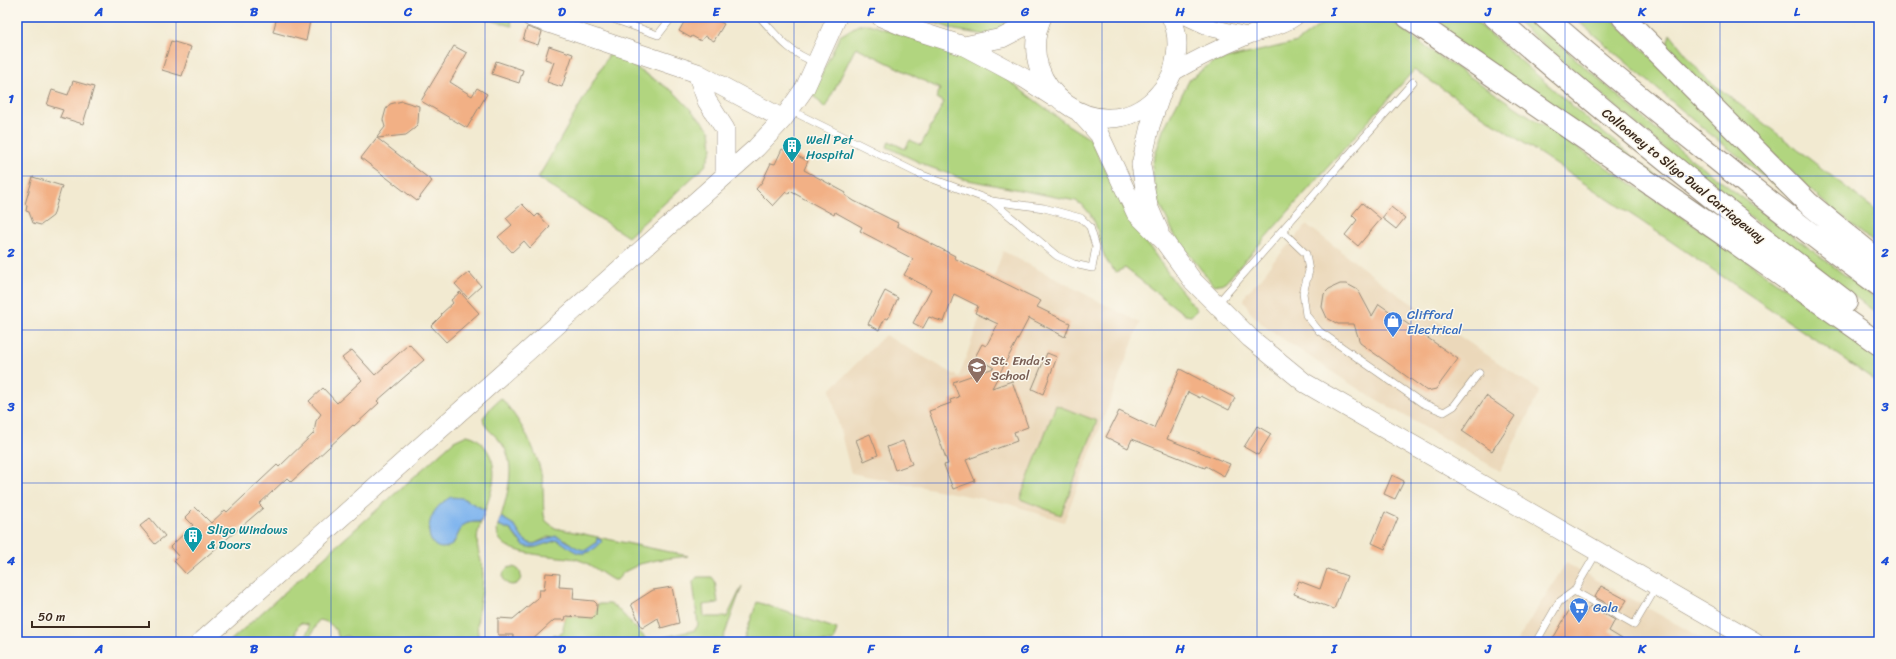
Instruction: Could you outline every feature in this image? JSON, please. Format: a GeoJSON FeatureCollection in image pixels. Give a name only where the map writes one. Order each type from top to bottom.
{"type":"FeatureCollection","features":[{"type":"Feature","properties":{"kind":"highway"},"geometry":{"type":"LineString","coordinates":[[1408,17],[1716,229],[1879,344]]}},
{"type":"Feature","properties":{"kind":"highway","name":"Collooney to Sligo Dual Carriageway"},"geometry":{"type":"LineString","coordinates":[[1495,17],[1564,77],[1717,204],[1879,327]]}},
{"type":"Feature","properties":{"kind":"highway"},"geometry":{"type":"LineString","coordinates":[[1546,17],[1656,111],[1786,216],[1879,285]]}},
{"type":"Feature","properties":{"kind":"highway"},"geometry":{"type":"LineString","coordinates":[[1623,17],[1808,203],[1879,260]]}},
{"type":"Feature","properties":{"kind":"main road"},"geometry":{"type":"LineString","coordinates":[[531,17],[697,73],[786,114]]}},
{"type":"Feature","properties":{"kind":"main road"},"geometry":{"type":"LineString","coordinates":[[201,642],[756,148],[786,114],[805,88],[837,17]]}},
{"type":"Feature","properties":{"kind":"main road"},"geometry":{"type":"LineString","coordinates":[[881,17],[908,28],[964,46],[1024,78],[1079,112],[1098,117],[1117,117],[1135,112],[1145,106],[1168,81]]}},
{"type":"Feature","properties":{"kind":"main road"},"geometry":{"type":"LineString","coordinates":[[1164,241],[1148,206],[1141,165],[1150,126],[1177,56],[1177,37],[1171,17]]}},
{"type":"Feature","properties":{"kind":"main road"},"geometry":{"type":"LineString","coordinates":[[964,46],[1002,38],[1042,18]]}},
{"type":"Feature","properties":{"kind":"main road"},"geometry":{"type":"LineString","coordinates":[[1042,18],[1036,36],[1036,54],[1040,72],[1049,89],[1063,103]]}},
{"type":"Feature","properties":{"kind":"main road"},"geometry":{"type":"LineString","coordinates":[[697,73],[707,101],[725,129],[725,176]]}},
{"type":"Feature","properties":{"kind":"main road"},"geometry":{"type":"LineString","coordinates":[[1079,112],[1099,134],[1136,213],[1164,241],[1194,281],[1216,305],[1250,338],[1305,383],[1755,642]]}},
{"type":"Feature","properties":{"kind":"street"},"geometry":{"type":"LineString","coordinates":[[1188,17],[1212,28],[1247,36]]}},
{"type":"Feature","properties":{"kind":"street"},"geometry":{"type":"LineString","coordinates":[[1168,81],[1193,60],[1247,36],[1289,21],[1295,17]]}},
{"type":"Feature","properties":{"kind":"lane"},"geometry":{"type":"LineString","coordinates":[[613,19],[658,34],[672,17]]}},
{"type":"Feature","properties":{"kind":"lane"},"geometry":{"type":"LineString","coordinates":[[760,17],[785,46],[806,59],[816,62]]}},
{"type":"Feature","properties":{"kind":"lane"},"geometry":{"type":"LineString","coordinates":[[1216,305],[1413,82]]}},
{"type":"Feature","properties":{"kind":"lane"},"geometry":{"type":"LineString","coordinates":[[786,114],[917,173],[992,201],[1044,208],[1080,218],[1090,228],[1096,247],[1092,268],[1074,264],[1057,256],[992,201]]}},
{"type":"Feature","properties":{"kind":"lane"},"geometry":{"type":"LineString","coordinates":[[1282,231],[1306,254],[1310,271],[1303,293],[1306,315],[1319,331],[1422,403],[1444,412],[1454,406],[1479,373]]}},
{"type":"Feature","properties":{"kind":"lane"},"geometry":{"type":"LineString","coordinates":[[1536,642],[1559,602],[1574,591],[1597,552]]}},
{"type":"Feature","properties":{"kind":"lane"},"geometry":{"type":"LineString","coordinates":[[1574,591],[1634,625],[1657,586]]}},
{"type":"Feature","properties":{"kind":"shaded area"},"geometry":{"type":"Polygon","coordinates":[[[1307,225],[1389,288],[1540,391],[1500,471],[1355,387],[1268,329],[1250,312],[1244,300],[1247,292],[1261,279],[1272,263],[1307,225]]]}},
{"type":"Feature","properties":{"kind":"shaded area","name":"St. Enda's School"},"geometry":{"type":"Polygon","coordinates":[[[1003,251],[1140,323],[1064,522],[1009,504],[851,473],[830,390],[885,335],[959,377],[1003,251]]]}},
{"type":"Feature","properties":{"kind":"shaded area"},"geometry":{"type":"Polygon","coordinates":[[[1566,563],[1709,642],[1516,642],[1566,563]]]}},
{"type":"Feature","properties":{"kind":"green space"},"geometry":{"type":"Polygon","coordinates":[[[479,17],[507,17],[511,21],[512,26],[479,17]]]}},
{"type":"Feature","properties":{"kind":"green space"},"geometry":{"type":"Polygon","coordinates":[[[920,17],[1018,17],[1010,28],[986,35],[955,30],[920,17]]]}},
{"type":"Feature","properties":{"kind":"green space"},"geometry":{"type":"Polygon","coordinates":[[[1331,17],[1387,17],[1431,51],[1718,241],[1879,354],[1879,383],[1638,219],[1414,70],[1225,283],[1213,285],[1175,236],[1155,194],[1152,165],[1163,130],[1190,79],[1213,62],[1297,42],[1331,17]]]}},
{"type":"Feature","properties":{"kind":"green space"},"geometry":{"type":"Polygon","coordinates":[[[1421,17],[1471,17],[1595,126],[1684,198],[1421,17]]]}},
{"type":"Feature","properties":{"kind":"green space"},"geometry":{"type":"Polygon","coordinates":[[[1512,17],[1528,17],[1681,151],[1879,301],[1879,315],[1701,180],[1512,17]]]}},
{"type":"Feature","properties":{"kind":"green space"},"geometry":{"type":"Polygon","coordinates":[[[1573,17],[1610,17],[1797,202],[1710,134],[1573,17]]]}},
{"type":"Feature","properties":{"kind":"green space"},"geometry":{"type":"Polygon","coordinates":[[[869,24],[982,61],[1068,125],[1090,139],[1132,222],[1175,283],[1197,310],[1191,316],[1185,315],[1125,268],[1116,272],[1104,255],[1092,218],[1086,209],[1076,201],[963,179],[927,166],[887,147],[889,141],[905,149],[910,140],[921,145],[944,102],[936,98],[940,89],[856,47],[825,108],[812,94],[840,36],[858,25],[869,24]]]}},
{"type":"Feature","properties":{"kind":"green space"},"geometry":{"type":"Polygon","coordinates":[[[1670,34],[1703,76],[1879,213],[1879,247],[1819,198],[1666,48],[1670,34]]]}},
{"type":"Feature","properties":{"kind":"green space"},"geometry":{"type":"Polygon","coordinates":[[[613,53],[674,92],[710,130],[712,149],[705,166],[628,237],[538,178],[608,56],[613,53]]]}},
{"type":"Feature","properties":{"kind":"green space"},"geometry":{"type":"Polygon","coordinates":[[[501,398],[521,425],[536,456],[542,478],[544,515],[546,521],[555,528],[688,556],[640,564],[624,572],[617,580],[613,580],[579,560],[528,553],[504,544],[498,536],[498,525],[511,530],[518,540],[532,548],[557,540],[581,553],[586,552],[600,544],[597,541],[586,550],[582,550],[576,549],[567,540],[548,537],[534,544],[529,543],[523,539],[514,525],[501,517],[510,477],[510,467],[505,448],[487,427],[483,418],[492,406],[501,398]]]}},
{"type":"Feature","properties":{"kind":"green space"},"geometry":{"type":"Polygon","coordinates":[[[1056,405],[1097,421],[1061,515],[1020,499],[1056,405]]]}},
{"type":"Feature","properties":{"kind":"green space"},"geometry":{"type":"Polygon","coordinates":[[[467,435],[477,439],[485,447],[490,455],[494,470],[494,478],[490,494],[485,510],[464,499],[444,501],[433,514],[428,530],[452,545],[464,525],[473,522],[481,522],[477,539],[483,571],[477,627],[480,642],[355,642],[347,636],[341,638],[341,642],[339,642],[336,630],[327,622],[319,620],[310,637],[305,642],[229,642],[454,441],[467,435]],[[300,623],[296,631],[297,637],[304,638],[309,629],[308,625],[300,623]]]}},
{"type":"Feature","properties":{"kind":"green space"},"geometry":{"type":"Polygon","coordinates":[[[512,567],[518,570],[521,576],[518,582],[512,585],[506,582],[503,576],[506,570],[512,567]]]}},
{"type":"Feature","properties":{"kind":"green space"},"geometry":{"type":"Polygon","coordinates":[[[697,577],[712,577],[715,581],[718,603],[703,605],[704,617],[727,617],[742,586],[722,642],[545,642],[555,634],[557,636],[564,630],[563,628],[566,616],[592,618],[597,612],[597,604],[610,604],[616,607],[648,641],[695,630],[698,625],[693,582],[697,577]]]}},
{"type":"Feature","properties":{"kind":"green space"},"geometry":{"type":"Polygon","coordinates":[[[757,602],[837,629],[833,642],[743,642],[757,602]]]}},
{"type":"Feature","properties":{"kind":"water"},"geometry":{"type":"Polygon","coordinates":[[[451,497],[462,498],[485,510],[481,522],[473,522],[464,525],[452,545],[443,548],[436,546],[431,541],[429,533],[430,524],[433,514],[440,505],[451,497]]]}},
{"type":"Feature","properties":{"kind":"water"},"geometry":{"type":"Polygon","coordinates":[[[501,517],[514,525],[523,539],[529,543],[534,544],[556,536],[582,550],[586,550],[596,543],[597,538],[602,541],[594,549],[583,553],[576,552],[557,540],[536,547],[528,547],[523,545],[511,530],[498,525],[501,517]]]}},
{"type":"Feature","properties":{"kind":"building"},"geometry":{"type":"Polygon","coordinates":[[[277,17],[293,17],[310,21],[306,41],[273,32],[277,17]]]}},
{"type":"Feature","properties":{"kind":"building"},"geometry":{"type":"Polygon","coordinates":[[[687,17],[711,17],[724,24],[714,41],[705,36],[701,41],[692,36],[691,38],[679,31],[687,17]]]}},
{"type":"Feature","properties":{"kind":"building"},"geometry":{"type":"Polygon","coordinates":[[[527,27],[542,32],[538,45],[523,40],[527,27]]]}},
{"type":"Feature","properties":{"kind":"building"},"geometry":{"type":"Polygon","coordinates":[[[171,41],[191,47],[182,76],[162,70],[171,41]]]}},
{"type":"Feature","properties":{"kind":"building"},"geometry":{"type":"Polygon","coordinates":[[[454,46],[467,53],[450,82],[472,96],[477,88],[487,94],[467,128],[421,101],[454,46]]]}},
{"type":"Feature","properties":{"kind":"building"},"geometry":{"type":"Polygon","coordinates":[[[549,46],[573,54],[562,87],[547,82],[554,62],[545,59],[549,46]]]}},
{"type":"Feature","properties":{"kind":"building"},"geometry":{"type":"Polygon","coordinates":[[[496,61],[523,70],[519,83],[492,74],[496,61]]]}},
{"type":"Feature","properties":{"kind":"building"},"geometry":{"type":"Polygon","coordinates":[[[73,81],[94,87],[83,124],[60,117],[63,110],[47,105],[52,90],[68,95],[73,81]]]}},
{"type":"Feature","properties":{"kind":"building"},"geometry":{"type":"Polygon","coordinates":[[[402,101],[419,106],[418,123],[415,128],[406,135],[377,138],[432,181],[417,201],[361,158],[385,127],[383,120],[386,109],[390,104],[402,101]]]}},
{"type":"Feature","properties":{"kind":"building"},"geometry":{"type":"Polygon","coordinates":[[[782,149],[808,161],[804,170],[846,193],[845,195],[854,201],[898,223],[897,226],[955,256],[954,258],[1041,301],[1037,307],[1070,323],[1065,337],[1029,318],[992,388],[1012,381],[1028,427],[1014,432],[1017,441],[966,460],[975,481],[953,489],[944,465],[948,464],[929,411],[951,403],[950,400],[959,397],[953,382],[994,368],[975,357],[982,344],[986,346],[998,324],[975,313],[978,306],[954,294],[944,322],[929,317],[923,328],[913,323],[931,289],[904,275],[913,259],[860,231],[862,227],[835,212],[834,215],[790,191],[789,194],[786,192],[773,206],[756,189],[762,182],[771,163],[775,164],[782,149]]]}},
{"type":"Feature","properties":{"kind":"building"},"geometry":{"type":"Polygon","coordinates":[[[33,177],[62,186],[53,216],[41,225],[33,223],[29,212],[26,211],[27,205],[25,204],[33,177]]]}},
{"type":"Feature","properties":{"kind":"building"},"geometry":{"type":"Polygon","coordinates":[[[1362,203],[1381,219],[1358,246],[1345,235],[1357,220],[1352,215],[1362,203]]]}},
{"type":"Feature","properties":{"kind":"building"},"geometry":{"type":"Polygon","coordinates":[[[522,204],[535,217],[538,214],[550,227],[530,248],[524,241],[512,252],[498,237],[512,225],[506,218],[522,204]]]}},
{"type":"Feature","properties":{"kind":"building"},"geometry":{"type":"Polygon","coordinates":[[[1391,207],[1405,218],[1396,229],[1382,218],[1391,207]]]}},
{"type":"Feature","properties":{"kind":"building"},"geometry":{"type":"Polygon","coordinates":[[[469,272],[481,286],[468,298],[455,284],[469,272]]]}},
{"type":"Feature","properties":{"kind":"building","name":"Clifford Electrical"},"geometry":{"type":"Polygon","coordinates":[[[1340,284],[1347,284],[1358,290],[1372,316],[1379,304],[1458,359],[1436,389],[1427,391],[1360,343],[1354,324],[1338,324],[1327,318],[1322,307],[1324,294],[1329,289],[1340,284]]]}},
{"type":"Feature","properties":{"kind":"building"},"geometry":{"type":"Polygon","coordinates":[[[885,291],[898,298],[888,319],[885,318],[879,330],[868,324],[885,291]]]}},
{"type":"Feature","properties":{"kind":"building"},"geometry":{"type":"Polygon","coordinates":[[[460,292],[479,313],[446,342],[431,326],[453,303],[451,300],[460,292]]]}},
{"type":"Feature","properties":{"kind":"building"},"geometry":{"type":"Polygon","coordinates":[[[409,344],[424,360],[377,401],[379,403],[291,482],[287,478],[259,504],[263,508],[186,574],[174,561],[179,557],[170,547],[193,525],[185,517],[195,507],[211,523],[225,510],[227,512],[277,465],[279,467],[314,433],[316,421],[321,414],[309,401],[323,388],[337,403],[362,380],[342,358],[352,350],[375,375],[409,344]]]}},
{"type":"Feature","properties":{"kind":"building"},"geometry":{"type":"Polygon","coordinates":[[[1047,353],[1057,357],[1043,394],[1032,389],[1047,353]]]}},
{"type":"Feature","properties":{"kind":"building"},"geometry":{"type":"Polygon","coordinates":[[[1180,369],[1235,398],[1229,410],[1201,396],[1200,398],[1188,392],[1167,439],[1230,464],[1224,476],[1206,466],[1205,468],[1132,439],[1128,448],[1106,437],[1119,411],[1154,428],[1180,369]]]}},
{"type":"Feature","properties":{"kind":"building"},"geometry":{"type":"Polygon","coordinates":[[[1486,396],[1515,416],[1492,451],[1462,431],[1486,396]]]}},
{"type":"Feature","properties":{"kind":"building"},"geometry":{"type":"Polygon","coordinates":[[[1257,426],[1271,434],[1258,455],[1244,447],[1257,426]]]}},
{"type":"Feature","properties":{"kind":"building"},"geometry":{"type":"Polygon","coordinates":[[[870,434],[878,455],[864,461],[856,440],[870,434]]]}},
{"type":"Feature","properties":{"kind":"building"},"geometry":{"type":"Polygon","coordinates":[[[903,441],[912,464],[895,470],[887,447],[903,441]]]}},
{"type":"Feature","properties":{"kind":"building"},"geometry":{"type":"Polygon","coordinates":[[[1392,475],[1404,481],[1395,499],[1384,494],[1392,475]]]}},
{"type":"Feature","properties":{"kind":"building"},"geometry":{"type":"Polygon","coordinates":[[[1385,512],[1398,518],[1385,549],[1372,543],[1385,512]]]}},
{"type":"Feature","properties":{"kind":"building"},"geometry":{"type":"Polygon","coordinates":[[[150,518],[165,536],[155,544],[140,526],[150,518]]]}},
{"type":"Feature","properties":{"kind":"building"},"geometry":{"type":"Polygon","coordinates":[[[1327,569],[1347,576],[1334,609],[1294,594],[1299,581],[1320,589],[1327,569]]]}},
{"type":"Feature","properties":{"kind":"building"},"geometry":{"type":"Polygon","coordinates":[[[546,573],[560,574],[559,587],[574,588],[573,599],[594,601],[597,604],[596,615],[592,618],[566,616],[565,620],[554,620],[530,642],[513,642],[513,635],[498,635],[498,618],[513,619],[538,598],[539,590],[544,590],[546,573]]]}},
{"type":"Feature","properties":{"kind":"building"},"geometry":{"type":"Polygon","coordinates":[[[1601,586],[1627,600],[1620,611],[1595,597],[1601,586]]]}},
{"type":"Feature","properties":{"kind":"building"},"geometry":{"type":"Polygon","coordinates":[[[672,587],[679,623],[661,628],[658,618],[642,628],[631,604],[653,590],[672,587]]]}},
{"type":"Feature","properties":{"kind":"building","name":"Gala"},"geometry":{"type":"Polygon","coordinates":[[[1590,606],[1615,620],[1609,631],[1627,642],[1551,642],[1570,609],[1583,617],[1590,606]]]}},
{"type":"Feature","properties":{"kind":"place","name":"Well Pet Hospital"},"geometry":{"type":"Point","coordinates":[792,163]}},
{"type":"Feature","properties":{"kind":"place","name":"Clifford Electrical"},"geometry":{"type":"Point","coordinates":[1393,338]}},
{"type":"Feature","properties":{"kind":"place","name":"St. Enda's School"},"geometry":{"type":"Point","coordinates":[977,384]}},
{"type":"Feature","properties":{"kind":"place","name":"Sligo Windows & Doors"},"geometry":{"type":"Point","coordinates":[193,553]}},
{"type":"Feature","properties":{"kind":"place","name":"Gala"},"geometry":{"type":"Point","coordinates":[1579,624]}}]}
